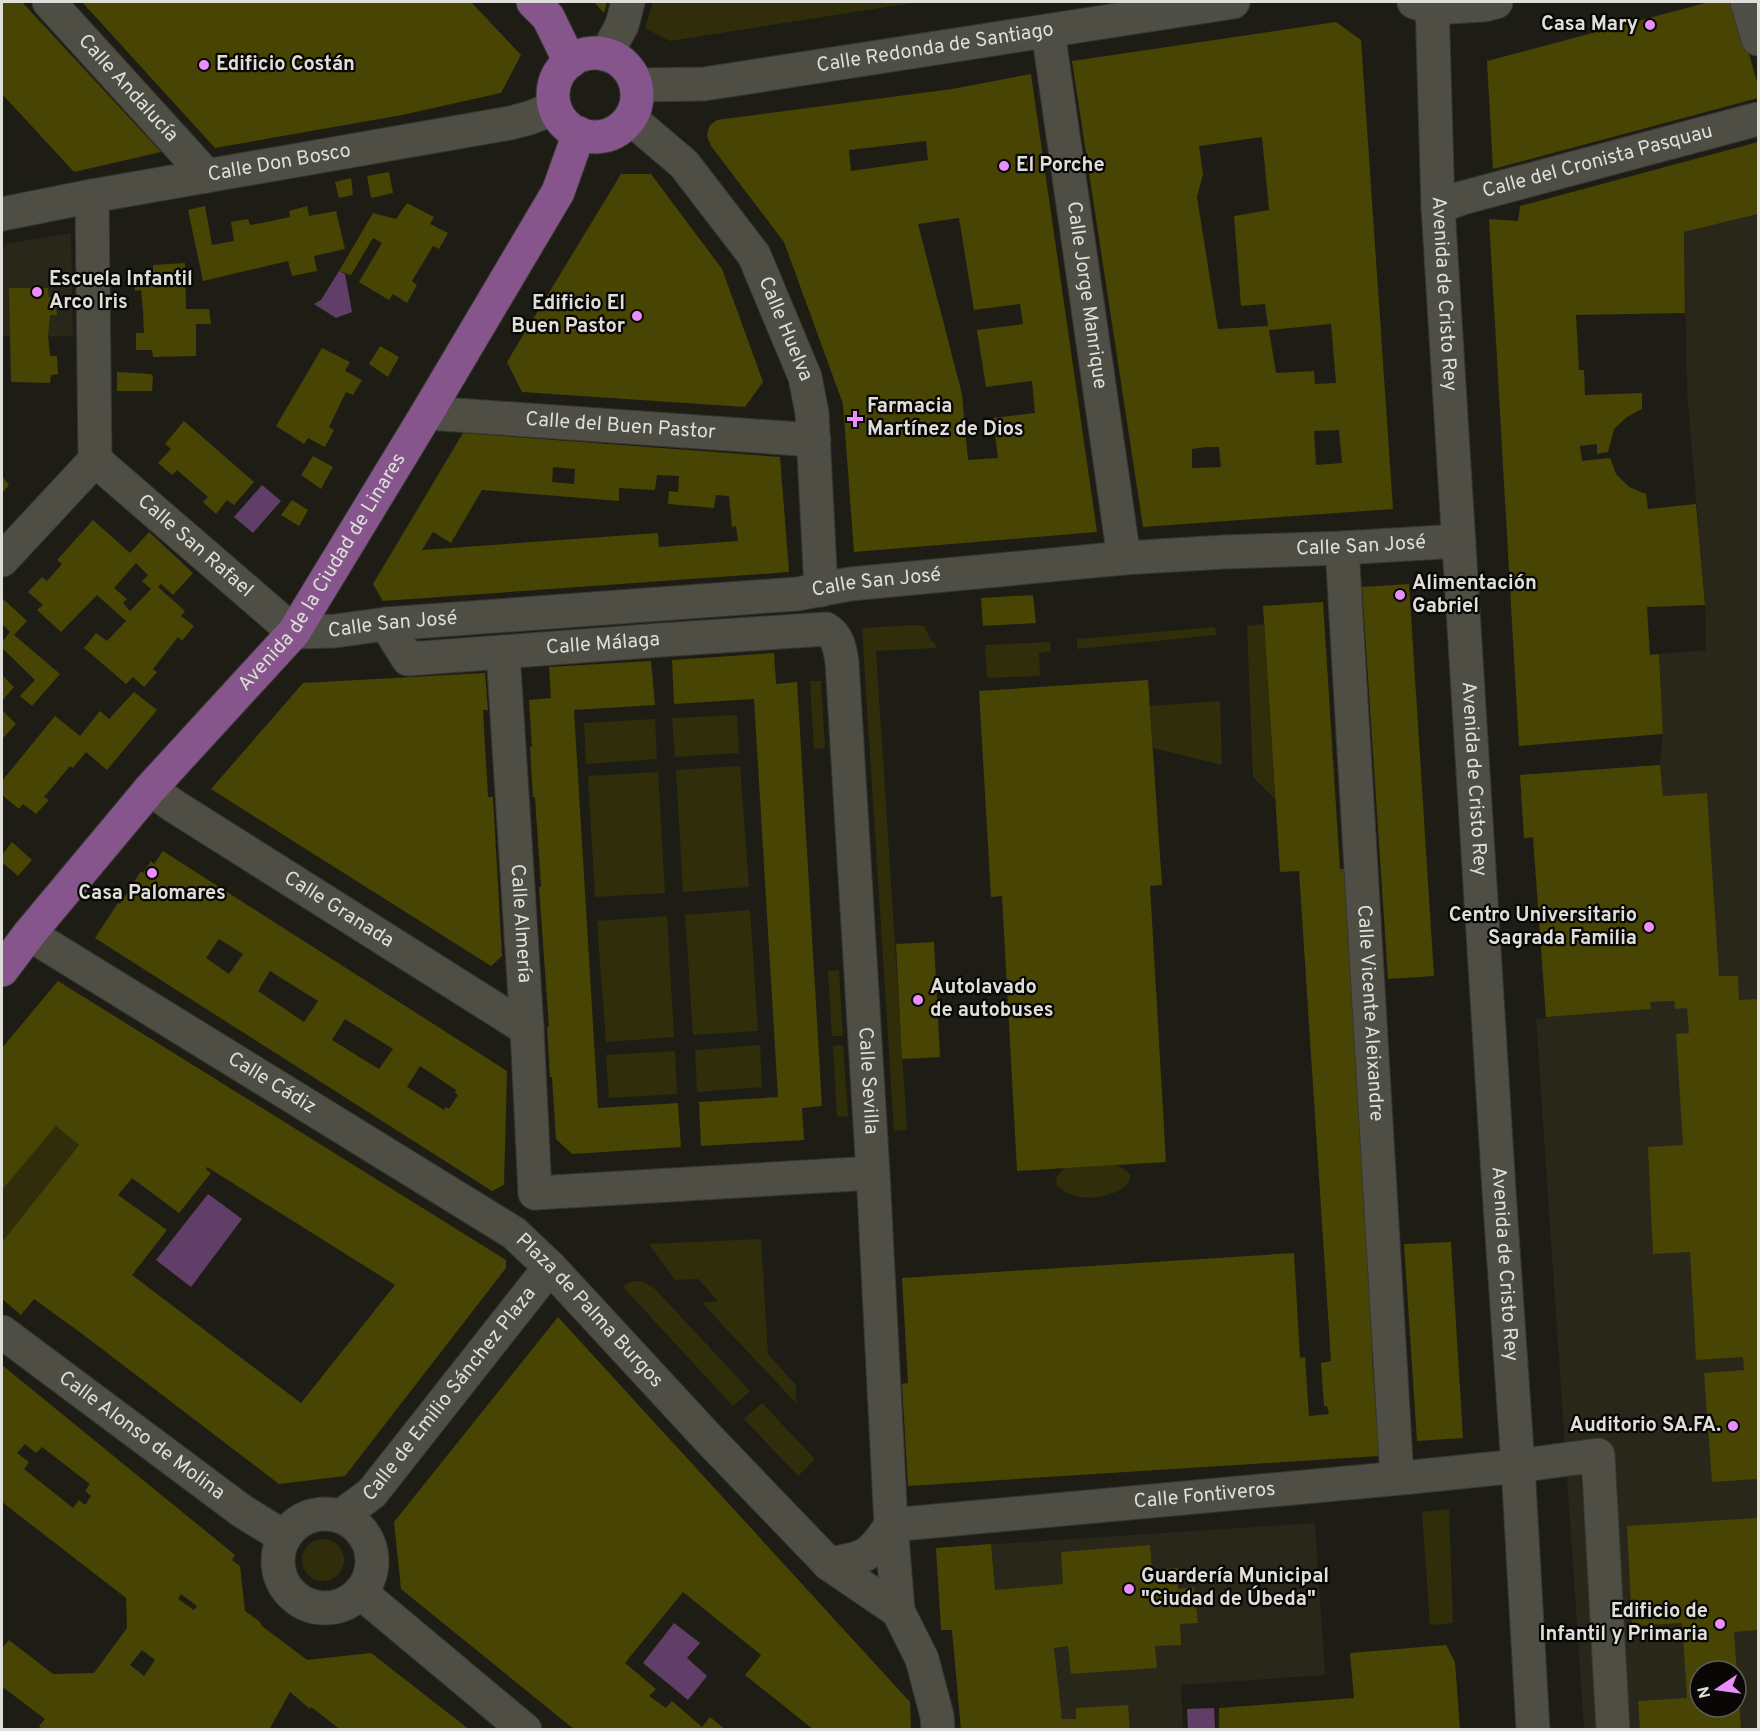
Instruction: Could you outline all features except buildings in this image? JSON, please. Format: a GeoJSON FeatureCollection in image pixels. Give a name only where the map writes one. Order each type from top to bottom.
{"type":"FeatureCollection","features":[{"type":"Feature","properties":{"kind":"main road"},"geometry":{"type":"LineString","coordinates":[[533,2],[548,17],[570,62]]}},
{"type":"Feature","properties":{"kind":"main road"},"geometry":{"type":"LineString","coordinates":[[587,54],[606,54],[627,68],[636,85],[637,98],[630,118],[622,127],[606,135],[595,137],[572,130],[562,120],[555,108],[555,82],[570,62],[587,54]]}},
{"type":"Feature","properties":{"kind":"main road","name":"Avenida de la Ciudad de Linares"},"geometry":{"type":"LineString","coordinates":[[2,970],[29,934],[150,789],[294,632],[558,192],[579,133]]}},
{"type":"Feature","properties":{"kind":"street","name":"Calle Andalucía"},"geometry":{"type":"LineString","coordinates":[[49,2],[207,176]]}},
{"type":"Feature","properties":{"kind":"street"},"geometry":{"type":"LineString","coordinates":[[606,54],[622,25],[628,2]]}},
{"type":"Feature","properties":{"kind":"street","name":"Calle Redonda de Santiago"},"geometry":{"type":"LineString","coordinates":[[636,85],[704,84],[1233,2]]}},
{"type":"Feature","properties":{"kind":"street"},"geometry":{"type":"LineString","coordinates":[[1426,4],[1484,5],[1496,2]]}},
{"type":"Feature","properties":{"kind":"street"},"geometry":{"type":"LineString","coordinates":[[1747,2],[1758,39]]}},
{"type":"Feature","properties":{"kind":"street","name":"Avenida de Cristo Rey"},"geometry":{"type":"LineString","coordinates":[[1426,4],[1533,1730]]}},
{"type":"Feature","properties":{"kind":"street","name":"Calle Jorge Manrique"},"geometry":{"type":"LineString","coordinates":[[1048,31],[1124,558]]}},
{"type":"Feature","properties":{"kind":"street","name":"Calle Don Bosco"},"geometry":{"type":"LineString","coordinates":[[2,214],[92,196],[510,123],[555,108]]}},
{"type":"Feature","properties":{"kind":"street","name":"Calle Huelva"},"geometry":{"type":"LineString","coordinates":[[630,118],[684,164],[754,255],[805,378],[812,413],[822,590]]}},
{"type":"Feature","properties":{"kind":"street","name":"Calle del Cronista Pasquau"},"geometry":{"type":"LineString","coordinates":[[1438,207],[1462,198],[1758,119]]}},
{"type":"Feature","properties":{"kind":"street"},"geometry":{"type":"LineString","coordinates":[[2,560],[95,460],[92,196]]}},
{"type":"Feature","properties":{"kind":"street","name":"Calle del Buen Pastor"},"geometry":{"type":"LineString","coordinates":[[427,413],[813,440]]}},
{"type":"Feature","properties":{"kind":"street","name":"Calle San Rafael"},"geometry":{"type":"LineString","coordinates":[[95,460],[294,632]]}},
{"type":"Feature","properties":{"kind":"street","name":"Calle San José"},"geometry":{"type":"LineString","coordinates":[[294,632],[335,631],[386,624],[796,594],[850,584],[1124,558],[1224,552],[1342,549],[1459,541]]}},
{"type":"Feature","properties":{"kind":"street","name":"Calle Vicente Aleixandre"},"geometry":{"type":"LineString","coordinates":[[1342,549],[1397,1478]]}},
{"type":"Feature","properties":{"kind":"street","name":"Calle Málaga"},"geometry":{"type":"LineString","coordinates":[[386,624],[408,659],[826,629],[835,638]]}},
{"type":"Feature","properties":{"kind":"street","name":"Calle Sevilla"},"geometry":{"type":"LineString","coordinates":[[835,638],[840,645],[842,662],[873,1173],[891,1525]]}},
{"type":"Feature","properties":{"kind":"street","name":"Calle Almería"},"geometry":{"type":"LineString","coordinates":[[503,652],[535,1193]]}},
{"type":"Feature","properties":{"kind":"street","name":"Calle Granada"},"geometry":{"type":"LineString","coordinates":[[150,789],[184,813],[527,1029]]}},
{"type":"Feature","properties":{"kind":"street","name":"Calle Cádiz"},"geometry":{"type":"LineString","coordinates":[[29,934],[514,1233]]}},
{"type":"Feature","properties":{"kind":"street"},"geometry":{"type":"LineString","coordinates":[[535,1193],[873,1173]]}},
{"type":"Feature","properties":{"kind":"street","name":"Plaza de Palma Burgos"},"geometry":{"type":"LineString","coordinates":[[535,1193],[514,1233],[550,1267],[708,1438],[829,1564],[898,1611]]}},
{"type":"Feature","properties":{"kind":"street","name":"Calle de Emilio Sánchez Plaza"},"geometry":{"type":"LineString","coordinates":[[341,1516],[372,1493],[550,1267]]}},
{"type":"Feature","properties":{"kind":"street","name":"Calle Alonso de Molina"},"geometry":{"type":"LineString","coordinates":[[2,1332],[242,1511],[284,1537]]}},
{"type":"Feature","properties":{"kind":"street","name":"Calle Fontiveros"},"geometry":{"type":"LineString","coordinates":[[891,1525],[1397,1478],[1518,1466],[1598,1455],[1613,1730]]}},
{"type":"Feature","properties":{"kind":"street"},"geometry":{"type":"LineString","coordinates":[[321,1514],[341,1516],[362,1532],[370,1550],[369,1575],[360,1592],[345,1604],[326,1608],[311,1606],[297,1599],[286,1588],[278,1571],[278,1555],[284,1537],[294,1524],[305,1518],[321,1514]]}},
{"type":"Feature","properties":{"kind":"street"},"geometry":{"type":"LineString","coordinates":[[829,1564],[857,1560],[870,1552],[881,1541],[891,1525]]}},
{"type":"Feature","properties":{"kind":"street"},"geometry":{"type":"LineString","coordinates":[[891,1525],[898,1611],[922,1659],[937,1716],[938,1730]]}},
{"type":"Feature","properties":{"kind":"street"},"geometry":{"type":"LineString","coordinates":[[360,1592],[525,1730]]}},
{"type":"Feature","properties":{"kind":"shaded area"},"geometry":{"type":"Polygon","coordinates":[[[653,2],[918,2],[670,41],[645,28],[653,2]]]}},
{"type":"Feature","properties":{"kind":"shaded area","name":"Centro Universitario Sagrada Familia"},"geometry":{"type":"Polygon","coordinates":[[[1758,214],[1758,1729],[1584,1729],[1536,1019],[1546,1018],[1533,838],[1524,838],[1520,775],[1660,765],[1663,734],[1659,654],[1706,650],[1705,605],[1687,391],[1684,232],[1758,214]]]}},
{"type":"Feature","properties":{"kind":"shaded area","name":"Escuela Infantil Arco Iris"},"geometry":{"type":"Polygon","coordinates":[[[71,233],[73,336],[11,337],[2,335],[2,249],[6,244],[71,233]]]}},
{"type":"Feature","properties":{"kind":"shaded area"},"geometry":{"type":"Polygon","coordinates":[[[339,271],[345,274],[352,312],[336,318],[314,304],[321,300],[339,271]]]}},
{"type":"Feature","properties":{"kind":"shaded area"},"geometry":{"type":"Polygon","coordinates":[[[262,485],[281,501],[253,533],[234,517],[262,485]]]}},
{"type":"Feature","properties":{"kind":"shaded area"},"geometry":{"type":"Polygon","coordinates":[[[1264,624],[1275,799],[1253,777],[1247,626],[1264,624]]]}},
{"type":"Feature","properties":{"kind":"shaded area"},"geometry":{"type":"Polygon","coordinates":[[[924,626],[932,642],[935,642],[936,648],[876,651],[907,1130],[894,1131],[862,628],[924,626]]]}},
{"type":"Feature","properties":{"kind":"shaded area"},"geometry":{"type":"Polygon","coordinates":[[[1215,627],[1216,635],[1077,649],[1077,639],[1215,627]]]}},
{"type":"Feature","properties":{"kind":"shaded area"},"geometry":{"type":"Polygon","coordinates":[[[1050,642],[1051,651],[1039,653],[1040,676],[987,678],[985,645],[1050,642]]]}},
{"type":"Feature","properties":{"kind":"shaded area"},"geometry":{"type":"Polygon","coordinates":[[[810,681],[821,681],[825,748],[814,749],[810,681]]]}},
{"type":"Feature","properties":{"kind":"shaded area"},"geometry":{"type":"Polygon","coordinates":[[[1220,701],[1222,765],[1153,748],[1150,706],[1220,701]]]}},
{"type":"Feature","properties":{"kind":"shaded area"},"geometry":{"type":"Polygon","coordinates":[[[737,715],[739,753],[675,757],[672,718],[737,715]]]}},
{"type":"Feature","properties":{"kind":"shaded area"},"geometry":{"type":"Polygon","coordinates":[[[655,719],[657,759],[586,764],[584,723],[655,719]]]}},
{"type":"Feature","properties":{"kind":"shaded area"},"geometry":{"type":"Polygon","coordinates":[[[740,766],[749,887],[683,892],[676,770],[740,766]]]}},
{"type":"Feature","properties":{"kind":"shaded area"},"geometry":{"type":"Polygon","coordinates":[[[658,772],[665,893],[595,897],[588,776],[658,772]]]}},
{"type":"Feature","properties":{"kind":"shaded area"},"geometry":{"type":"Polygon","coordinates":[[[750,910],[758,1031],[693,1035],[685,915],[750,910]]]}},
{"type":"Feature","properties":{"kind":"shaded area"},"geometry":{"type":"Polygon","coordinates":[[[667,916],[674,1037],[606,1042],[597,921],[667,916]]]}},
{"type":"Feature","properties":{"kind":"shaded area"},"geometry":{"type":"Polygon","coordinates":[[[839,970],[843,1036],[832,1036],[828,971],[839,970]]]}},
{"type":"Feature","properties":{"kind":"shaded area"},"geometry":{"type":"Polygon","coordinates":[[[760,1045],[762,1087],[697,1092],[695,1050],[760,1045]]]}},
{"type":"Feature","properties":{"kind":"shaded area"},"geometry":{"type":"Polygon","coordinates":[[[843,1045],[848,1116],[837,1117],[833,1046],[843,1045]]]}},
{"type":"Feature","properties":{"kind":"shaded area"},"geometry":{"type":"Polygon","coordinates":[[[675,1051],[677,1094],[609,1098],[606,1055],[675,1051]]]}},
{"type":"Feature","properties":{"kind":"shaded area"},"geometry":{"type":"Polygon","coordinates":[[[56,1126],[79,1145],[2,1242],[2,1190],[56,1126]]]}},
{"type":"Feature","properties":{"kind":"shaded area"},"geometry":{"type":"Polygon","coordinates":[[[1116,1165],[1131,1175],[1126,1185],[1116,1192],[1100,1197],[1085,1198],[1070,1194],[1057,1186],[1056,1178],[1064,1168],[1116,1165]]]}},
{"type":"Feature","properties":{"kind":"shaded area"},"geometry":{"type":"Polygon","coordinates":[[[208,1194],[242,1219],[191,1287],[156,1260],[208,1194]]]}},
{"type":"Feature","properties":{"kind":"shaded area"},"geometry":{"type":"Polygon","coordinates":[[[761,1239],[768,1354],[796,1385],[796,1403],[702,1303],[718,1301],[698,1279],[675,1280],[649,1244],[761,1239]]]}},
{"type":"Feature","properties":{"kind":"shaded area"},"geometry":{"type":"Polygon","coordinates":[[[634,1281],[644,1282],[655,1289],[750,1391],[733,1406],[623,1287],[634,1281]]]}},
{"type":"Feature","properties":{"kind":"shaded area"},"geometry":{"type":"Polygon","coordinates":[[[762,1403],[815,1459],[798,1476],[744,1419],[762,1403]]]}},
{"type":"Feature","properties":{"kind":"shaded area"},"geometry":{"type":"Polygon","coordinates":[[[1449,1509],[1453,1623],[1430,1625],[1422,1512],[1449,1509]]]}},
{"type":"Feature","properties":{"kind":"shaded area","name":"Guardería Municipal \"Ciudad de Úbeda\""},"geometry":{"type":"Polygon","coordinates":[[[1315,1523],[1325,1675],[1181,1685],[1183,1729],[961,1729],[952,1630],[941,1630],[936,1548],[1315,1523]]]}},
{"type":"Feature","properties":{"kind":"shaded area"},"geometry":{"type":"Polygon","coordinates":[[[323,1539],[338,1545],[344,1560],[338,1575],[323,1581],[308,1575],[302,1560],[308,1545],[323,1539]]]}},
{"type":"Feature","properties":{"kind":"shaded area"},"geometry":{"type":"Polygon","coordinates":[[[674,1623],[700,1643],[687,1658],[707,1676],[688,1700],[643,1663],[674,1623]]]}},
{"type":"Feature","properties":{"kind":"shaded area"},"geometry":{"type":"Polygon","coordinates":[[[1214,1708],[1215,1729],[1188,1729],[1187,1709],[1214,1708]]]}},
{"type":"Feature","properties":{"kind":"place","name":"Casa Mary"},"geometry":{"type":"Point","coordinates":[1650,25]}},
{"type":"Feature","properties":{"kind":"place","name":"Edificio Costán"},"geometry":{"type":"Point","coordinates":[204,65]}},
{"type":"Feature","properties":{"kind":"place","name":"El Porche"},"geometry":{"type":"Point","coordinates":[1004,166]}},
{"type":"Feature","properties":{"kind":"place","name":"Escuela Infantil Arco Iris"},"geometry":{"type":"Point","coordinates":[37,292]}},
{"type":"Feature","properties":{"kind":"place","name":"Edificio El Buen Pastor"},"geometry":{"type":"Point","coordinates":[637,316]}},
{"type":"Feature","properties":{"kind":"place","name":"Farmacia Martínez de Dios"},"geometry":{"type":"Point","coordinates":[855,419]}},
{"type":"Feature","properties":{"kind":"place","name":"Alimentación Gabriel"},"geometry":{"type":"Point","coordinates":[1400,595]}},
{"type":"Feature","properties":{"kind":"place","name":"Casa Palomares"},"geometry":{"type":"Point","coordinates":[152,873]}},
{"type":"Feature","properties":{"kind":"place","name":"Centro Universitario Sagrada Familia"},"geometry":{"type":"Point","coordinates":[1649,927]}},
{"type":"Feature","properties":{"kind":"place","name":"Autolavado de autobuses"},"geometry":{"type":"Point","coordinates":[918,1000]}},
{"type":"Feature","properties":{"kind":"place","name":"Auditorio SA.FA."},"geometry":{"type":"Point","coordinates":[1733,1426]}},
{"type":"Feature","properties":{"kind":"place","name":"Guardería Municipal \"Ciudad de Úbeda\""},"geometry":{"type":"Point","coordinates":[1129,1589]}},
{"type":"Feature","properties":{"kind":"place","name":"Edificio de Infantil y Primaria"},"geometry":{"type":"Point","coordinates":[1720,1624]}}]}
